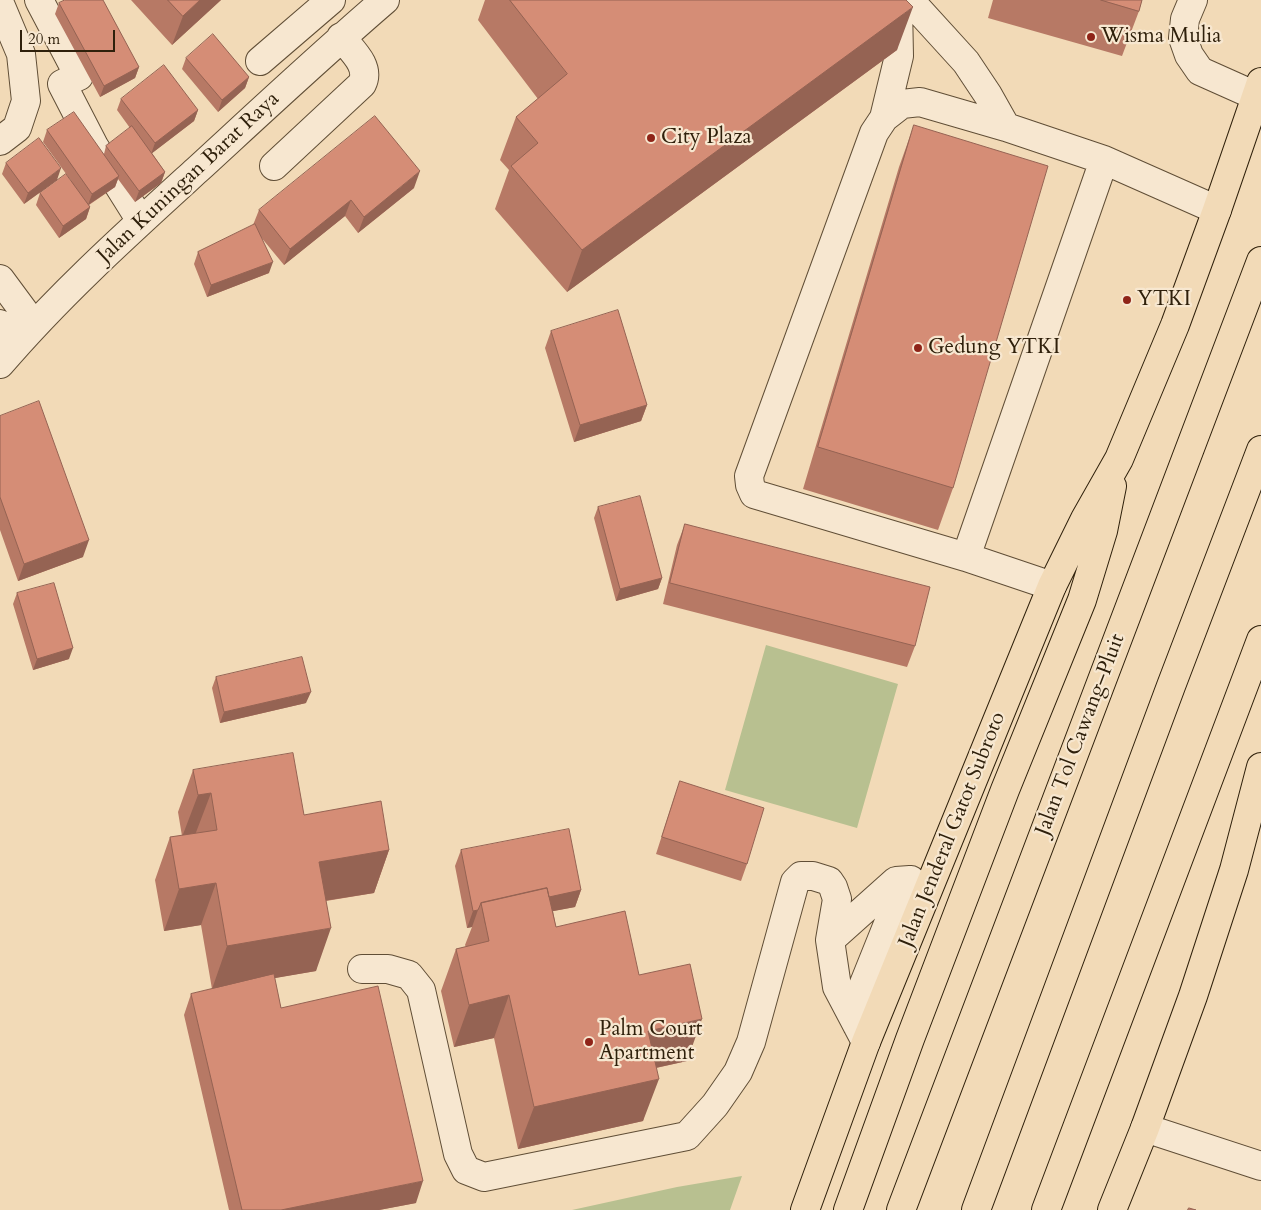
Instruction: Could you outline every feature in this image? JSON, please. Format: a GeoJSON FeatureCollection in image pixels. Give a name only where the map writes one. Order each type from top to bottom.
{"type":"FeatureCollection","features":[{"type":"Feature","properties":{"kind":"highway","name":"Jalan Jenderal Gatot Subroto"},"geometry":{"type":"LineString","coordinates":[[805,1210],[862,1034],[921,882],[1052,586],[1085,519],[1119,459],[1175,325],[1258,89]]}},
{"type":"Feature","properties":{"kind":"highway","name":"Jalan Tol Cawang–Pluit"},"geometry":{"type":"LineString","coordinates":[[901,1210],[1261,261]]}},
{"type":"Feature","properties":{"kind":"highway"},"geometry":{"type":"LineString","coordinates":[[976,1210],[1261,450]]}},
{"type":"Feature","properties":{"kind":"highway","name":"Jalan Jenderal Gatot Subroto"},"geometry":{"type":"LineString","coordinates":[[848,1210],[910,1039],[1027,736],[1082,600],[1102,530],[1119,459]]}},
{"type":"Feature","properties":{"kind":"highway"},"geometry":{"type":"LineString","coordinates":[[1046,1210],[1261,640]]}},
{"type":"Feature","properties":{"kind":"highway"},"geometry":{"type":"LineString","coordinates":[[1112,1210],[1146,1128],[1193,996],[1234,870],[1261,767]]}},
{"type":"Feature","properties":{"kind":"street"},"geometry":{"type":"LineString","coordinates":[[39,0],[79,76],[62,84],[94,146],[141,221]]}},
{"type":"Feature","properties":{"kind":"street"},"geometry":{"type":"LineString","coordinates":[[260,60],[331,0]]}},
{"type":"Feature","properties":{"kind":"street","name":"Jalan Kuningan Barat Raya"},"geometry":{"type":"LineString","coordinates":[[8,355],[34,325],[141,221],[385,0]]}},
{"type":"Feature","properties":{"kind":"street"},"geometry":{"type":"LineString","coordinates":[[1193,0],[1185,18],[1183,38],[1189,54],[1200,71],[1258,89]]}},
{"type":"Feature","properties":{"kind":"street"},"geometry":{"type":"LineString","coordinates":[[884,118],[899,56],[906,3]]}},
{"type":"Feature","properties":{"kind":"street"},"geometry":{"type":"LineString","coordinates":[[906,3],[966,62],[1006,127]]}},
{"type":"Feature","properties":{"kind":"street"},"geometry":{"type":"LineString","coordinates":[[0,4],[21,54],[26,101],[17,128],[0,140]]}},
{"type":"Feature","properties":{"kind":"street"},"geometry":{"type":"LineString","coordinates":[[274,166],[362,84],[364,68],[342,37]]}},
{"type":"Feature","properties":{"kind":"street"},"geometry":{"type":"LineString","coordinates":[[1052,586],[966,557],[754,494],[750,486],[749,476],[874,133],[884,118],[902,104],[920,102],[1006,127],[1104,160],[1217,210]]}},
{"type":"Feature","properties":{"kind":"street"},"geometry":{"type":"LineString","coordinates":[[966,557],[1104,160]]}},
{"type":"Feature","properties":{"kind":"street"},"geometry":{"type":"LineString","coordinates":[[0,279],[34,325]]}},
{"type":"Feature","properties":{"kind":"street"},"geometry":{"type":"LineString","coordinates":[[0,324],[8,355]]}},
{"type":"Feature","properties":{"kind":"street"},"geometry":{"type":"LineString","coordinates":[[362,969],[388,969],[409,975],[421,990],[458,1154],[466,1170],[484,1177],[687,1136],[716,1105],[738,1072],[751,1042],[795,882],[801,876],[813,876],[829,882],[833,888],[837,899],[830,940],[837,987],[862,1034]]}},
{"type":"Feature","properties":{"kind":"street"},"geometry":{"type":"LineString","coordinates":[[830,940],[896,881],[921,882]]}},
{"type":"Feature","properties":{"kind":"street"},"geometry":{"type":"LineString","coordinates":[[1146,1128],[1261,1166]]}},
{"type":"Feature","properties":{"kind":"green space"},"geometry":{"type":"Polygon","coordinates":[[[766,645],[898,684],[857,828],[725,790],[766,645]]]}},
{"type":"Feature","properties":{"kind":"green space"},"geometry":{"type":"Polygon","coordinates":[[[742,1176],[730,1210],[572,1210],[677,1187],[742,1176]]]}},
{"type":"Feature","properties":{"kind":"building"},"geometry":{"type":"Polygon","coordinates":[[[65,0],[103,0],[139,67],[104,86],[59,3],[65,0]]]}},
{"type":"Feature","properties":{"kind":"building"},"geometry":{"type":"Polygon","coordinates":[[[168,0],[200,0],[183,16],[168,0]]]}},
{"type":"Feature","properties":{"kind":"building","name":"City Plaza"},"geometry":{"type":"Polygon","coordinates":[[[510,0],[906,0],[913,7],[582,250],[511,166],[538,143],[516,117],[567,74],[510,0]]]}},
{"type":"Feature","properties":{"kind":"building"},"geometry":{"type":"Polygon","coordinates":[[[1101,0],[1142,0],[1139,11],[1101,0]]]}},
{"type":"Feature","properties":{"kind":"building"},"geometry":{"type":"Polygon","coordinates":[[[213,34],[249,77],[222,100],[186,58],[213,34]]]}},
{"type":"Feature","properties":{"kind":"building"},"geometry":{"type":"Polygon","coordinates":[[[164,65],[198,110],[155,143],[121,99],[164,65]]]}},
{"type":"Feature","properties":{"kind":"building"},"geometry":{"type":"Polygon","coordinates":[[[74,112],[119,176],[92,194],[47,130],[74,112]]]}},
{"type":"Feature","properties":{"kind":"building"},"geometry":{"type":"Polygon","coordinates":[[[375,116],[420,171],[364,217],[351,200],[290,249],[259,210],[375,116]]]}},
{"type":"Feature","properties":{"kind":"building","name":"Gedung YTKI"},"geometry":{"type":"Polygon","coordinates":[[[914,125],[1048,166],[953,488],[818,447],[914,125]]]}},
{"type":"Feature","properties":{"kind":"building"},"geometry":{"type":"Polygon","coordinates":[[[132,126],[165,172],[139,191],[106,146],[132,126]]]}},
{"type":"Feature","properties":{"kind":"building"},"geometry":{"type":"Polygon","coordinates":[[[39,138],[61,168],[28,193],[6,163],[39,138]]]}},
{"type":"Feature","properties":{"kind":"building"},"geometry":{"type":"Polygon","coordinates":[[[66,174],[90,207],[63,226],[40,193],[66,174]]]}},
{"type":"Feature","properties":{"kind":"building"},"geometry":{"type":"Polygon","coordinates":[[[255,224],[273,262],[211,285],[198,252],[255,224]]]}},
{"type":"Feature","properties":{"kind":"building"},"geometry":{"type":"Polygon","coordinates":[[[618,310],[647,405],[580,425],[551,331],[618,310]]]}},
{"type":"Feature","properties":{"kind":"building"},"geometry":{"type":"Polygon","coordinates":[[[39,401],[89,540],[24,564],[0,497],[0,416],[39,401]]]}},
{"type":"Feature","properties":{"kind":"building"},"geometry":{"type":"Polygon","coordinates":[[[640,496],[662,578],[620,589],[598,507],[640,496]]]}},
{"type":"Feature","properties":{"kind":"building"},"geometry":{"type":"Polygon","coordinates":[[[685,524],[930,587],[915,646],[670,583],[685,524]]]}},
{"type":"Feature","properties":{"kind":"building"},"geometry":{"type":"Polygon","coordinates":[[[54,583],[73,648],[37,659],[17,593],[54,583]]]}},
{"type":"Feature","properties":{"kind":"building"},"geometry":{"type":"Polygon","coordinates":[[[302,657],[311,692],[224,712],[216,677],[302,657]]]}},
{"type":"Feature","properties":{"kind":"building"},"geometry":{"type":"Polygon","coordinates":[[[293,753],[304,815],[381,801],[389,850],[319,862],[331,928],[227,946],[216,883],[179,889],[170,837],[217,830],[211,793],[198,795],[193,770],[293,753]]]}},
{"type":"Feature","properties":{"kind":"building"},"geometry":{"type":"Polygon","coordinates":[[[680,781],[764,808],[747,864],[662,837],[680,781]]]}},
{"type":"Feature","properties":{"kind":"building"},"geometry":{"type":"Polygon","coordinates":[[[569,829],[581,890],[549,897],[547,888],[481,903],[478,910],[473,911],[461,850],[569,829]]]}},
{"type":"Feature","properties":{"kind":"building","name":"Palm Court Apartment"},"geometry":{"type":"Polygon","coordinates":[[[547,888],[556,927],[625,911],[639,975],[690,964],[702,1019],[648,1031],[659,1079],[534,1107],[509,995],[469,1005],[456,949],[489,941],[481,903],[547,888]]]}},
{"type":"Feature","properties":{"kind":"building"},"geometry":{"type":"Polygon","coordinates":[[[274,974],[281,1008],[378,986],[423,1181],[281,1210],[242,1210],[191,994],[274,974]]]}},
{"type":"Feature","properties":{"kind":"place","name":"Wisma Mulia"},"geometry":{"type":"Point","coordinates":[1091,37]}},
{"type":"Feature","properties":{"kind":"place","name":"City Plaza"},"geometry":{"type":"Point","coordinates":[651,138]}},
{"type":"Feature","properties":{"kind":"place","name":"YTKI"},"geometry":{"type":"Point","coordinates":[1127,300]}},
{"type":"Feature","properties":{"kind":"place","name":"Gedung YTKI"},"geometry":{"type":"Point","coordinates":[918,348]}},
{"type":"Feature","properties":{"kind":"place","name":"Palm Court Apartment"},"geometry":{"type":"Point","coordinates":[589,1042]}}]}
